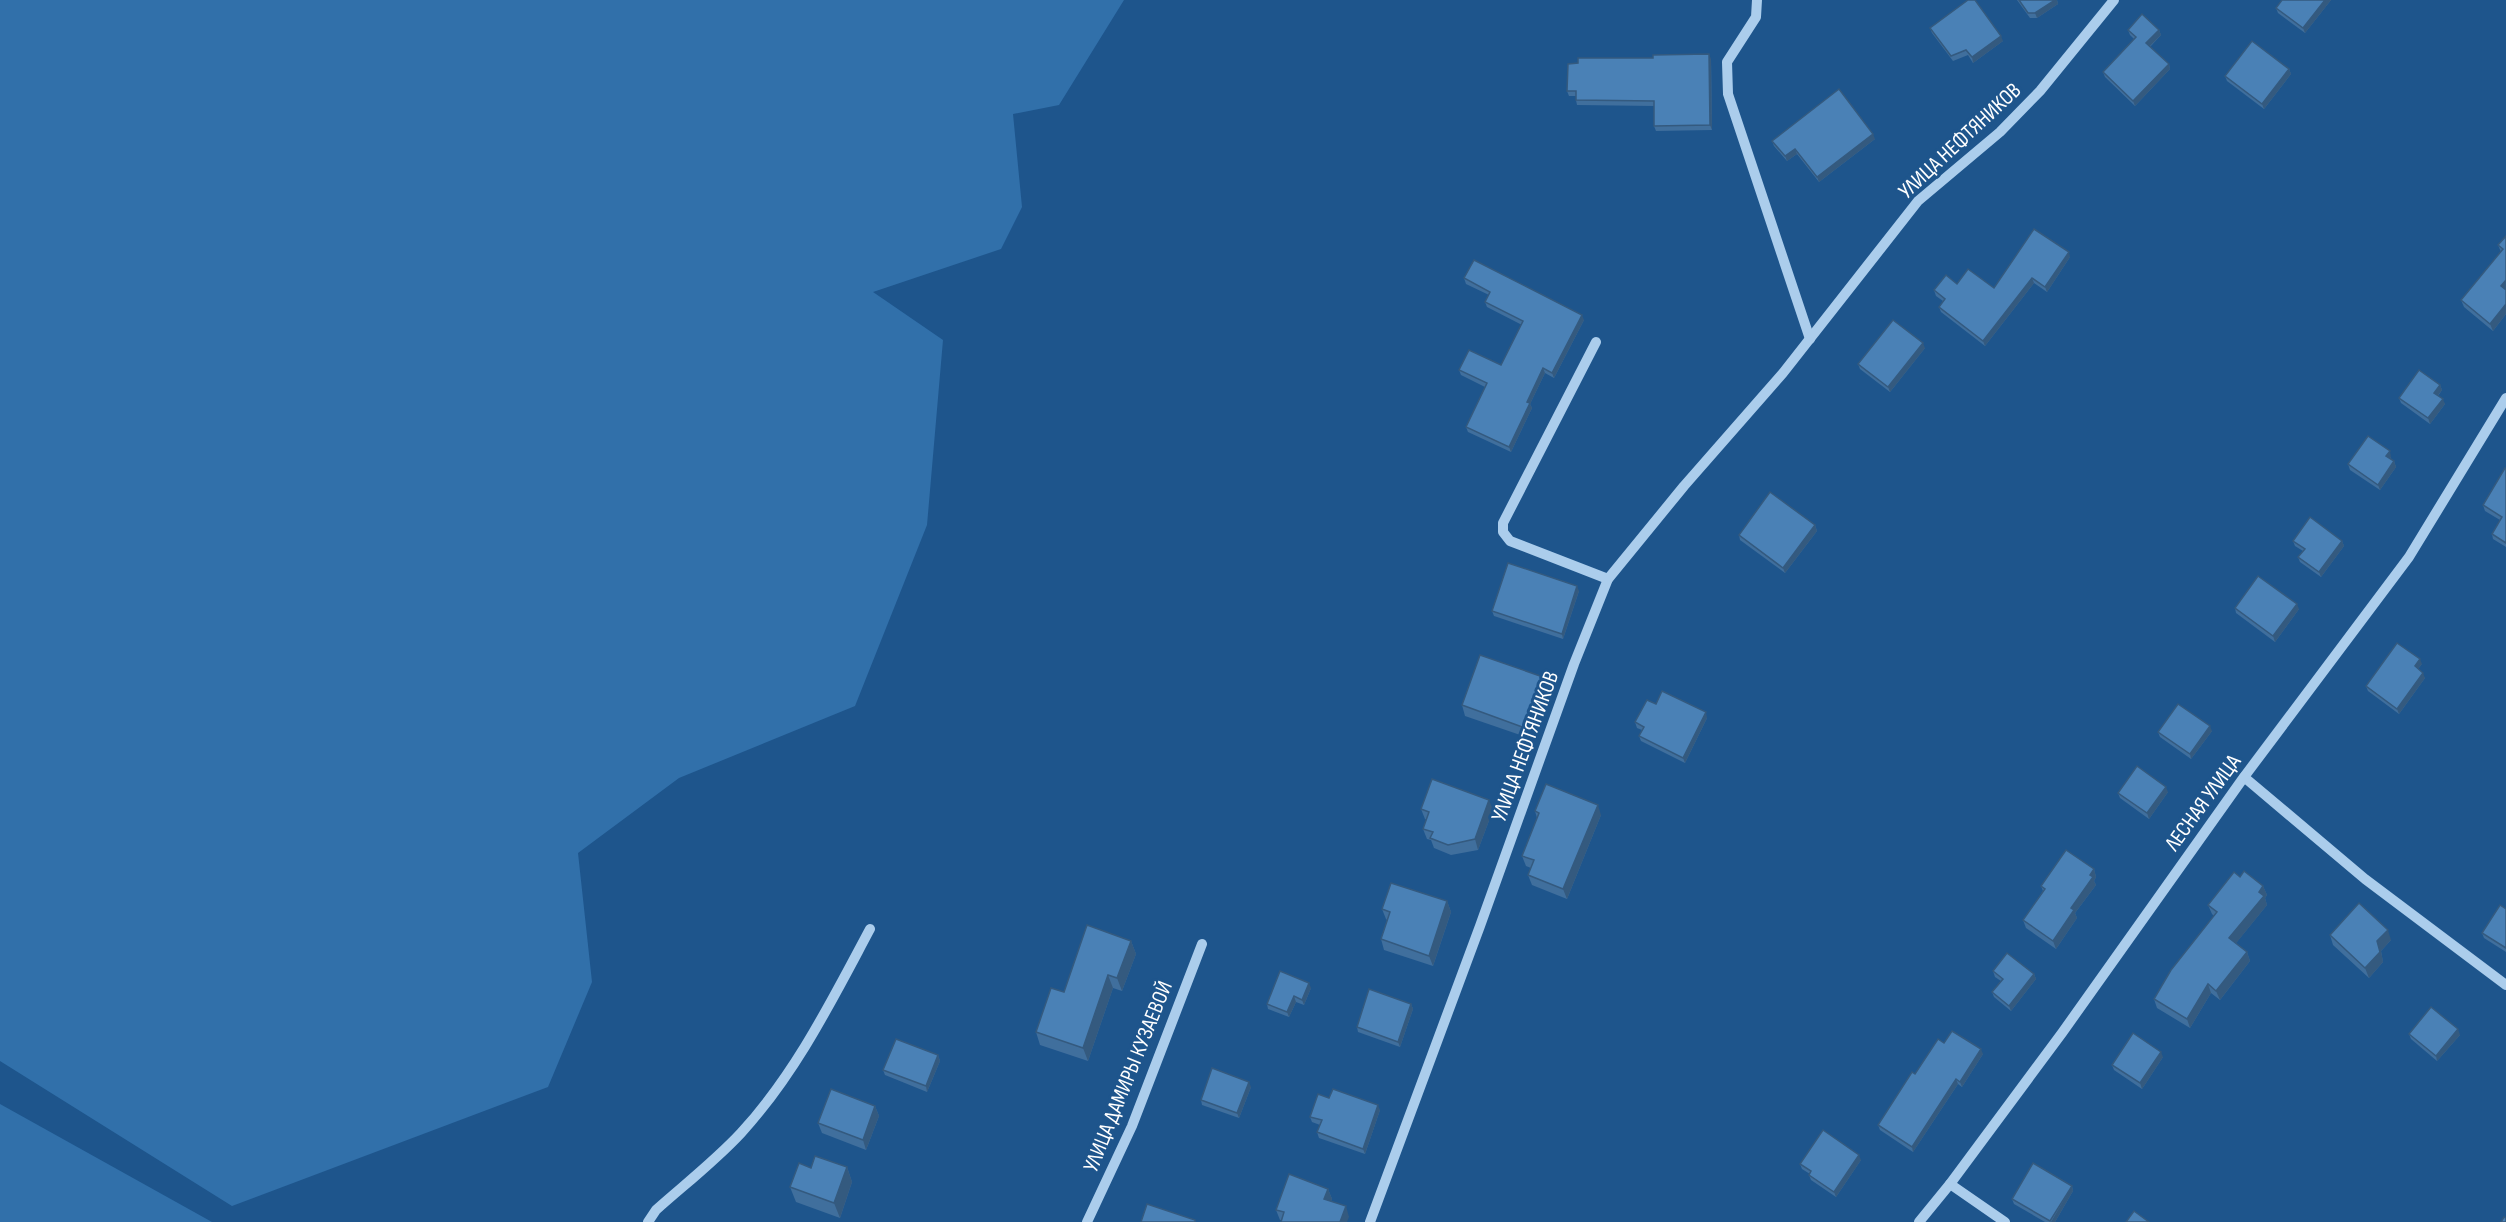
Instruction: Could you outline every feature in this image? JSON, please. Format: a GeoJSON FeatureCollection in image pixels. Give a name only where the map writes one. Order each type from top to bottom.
{"type":"FeatureCollection","features":[{"type":"Feature","properties":{"kind":"street"},"geometry":{"type":"LineString","coordinates":[[1757,0],[1756,17],[1727,63],[1728,94],[1810,339]]}},
{"type":"Feature","properties":{"kind":"street","name":"УЛИЦА НЕФТЯНИКОВ"},"geometry":{"type":"LineString","coordinates":[[1370,1222],[1574,664],[1608,579],[1810,339],[1918,201],[2000,132],[2040,91],[2114,0]]}},
{"type":"Feature","properties":{"kind":"street"},"geometry":{"type":"LineString","coordinates":[[1596,342],[1503,523],[1503,532],[1510,541],[1608,579]]}},
{"type":"Feature","properties":{"kind":"street","name":"ЛЕСНАЯ УЛИЦА"},"geometry":{"type":"LineString","coordinates":[[1919,1222],[2062,1033],[2244,777],[2409,557],[2506,398]]}},
{"type":"Feature","properties":{"kind":"street"},"geometry":{"type":"LineString","coordinates":[[2244,777],[2365,879],[2506,985]]}},
{"type":"Feature","properties":{"kind":"street"},"geometry":{"type":"LineString","coordinates":[[648,1222],[656,1210],[739,1134],[768,1101],[813,1036],[870,929]]}},
{"type":"Feature","properties":{"kind":"street","name":"УЛИЦА ДАМИРЫ КУЗАЕВОЙ"},"geometry":{"type":"LineString","coordinates":[[1087,1222],[1132,1126],[1202,944]]}},
{"type":"Feature","properties":{"kind":"street"},"geometry":{"type":"LineString","coordinates":[[1950,1184],[2005,1222]]}},
{"type":"Feature","properties":{"kind":"shaded area"},"geometry":{"type":"Polygon","coordinates":[[[0,0],[1124,0],[1059,105],[1013,114],[1022,207],[1001,249],[873,292],[943,340],[927,525],[855,706],[679,778],[578,853],[592,982],[548,1087],[232,1206],[0,1061],[0,0]]]}},
{"type":"Feature","properties":{"kind":"shaded area"},"geometry":{"type":"Polygon","coordinates":[[[0,1104],[212,1222],[0,1222],[0,1104]]]}},
{"type":"Feature","properties":{"kind":"building"},"geometry":{"type":"Polygon","coordinates":[[[1968,0],[1975,0],[2001,36],[1972,57],[1966,50],[1951,56],[1930,28],[1968,0]]]}},
{"type":"Feature","properties":{"kind":"building"},"geometry":{"type":"Polygon","coordinates":[[[2019,0],[2055,0],[2035,13],[2028,13],[2019,0]]]}},
{"type":"Feature","properties":{"kind":"building"},"geometry":{"type":"Polygon","coordinates":[[[2282,0],[2325,0],[2303,28],[2276,8],[2282,0]]]}},
{"type":"Feature","properties":{"kind":"building"},"geometry":{"type":"Polygon","coordinates":[[[2142,14],[2159,30],[2146,43],[2169,64],[2133,101],[2103,72],[2136,37],[2128,30],[2142,14]]]}},
{"type":"Feature","properties":{"kind":"building"},"geometry":{"type":"Polygon","coordinates":[[[2252,41],[2289,69],[2262,104],[2225,76],[2252,41]]]}},
{"type":"Feature","properties":{"kind":"building"},"geometry":{"type":"Polygon","coordinates":[[[1709,54],[1710,125],[1654,126],[1654,101],[1576,100],[1576,91],[1567,91],[1568,64],[1578,63],[1578,58],[1653,58],[1653,55],[1709,54]]]}},
{"type":"Feature","properties":{"kind":"building"},"geometry":{"type":"Polygon","coordinates":[[[1839,89],[1873,134],[1817,177],[1795,149],[1785,156],[1772,141],[1839,89]]]}},
{"type":"Feature","properties":{"kind":"building"},"geometry":{"type":"Polygon","coordinates":[[[2034,229],[2069,252],[2045,287],[2032,278],[1983,341],[1939,307],[1945,299],[1934,290],[1946,275],[1957,284],[1968,269],[1994,288],[2034,229]]]}},
{"type":"Feature","properties":{"kind":"building"},"geometry":{"type":"Polygon","coordinates":[[[2506,236],[2506,280],[2501,286],[2506,290],[2506,304],[2490,324],[2461,300],[2503,249],[2498,245],[2506,236]]]}},
{"type":"Feature","properties":{"kind":"building"},"geometry":{"type":"Polygon","coordinates":[[[1474,260],[1582,315],[1552,373],[1543,368],[1527,402],[1530,403],[1509,447],[1466,427],[1487,383],[1459,370],[1469,350],[1501,365],[1523,321],[1485,302],[1490,292],[1464,278],[1474,260]]]}},
{"type":"Feature","properties":{"kind":"building"},"geometry":{"type":"Polygon","coordinates":[[[1893,320],[1923,343],[1888,387],[1858,364],[1893,320]]]}},
{"type":"Feature","properties":{"kind":"building"},"geometry":{"type":"Polygon","coordinates":[[[2419,370],[2440,385],[2434,393],[2443,399],[2428,418],[2399,398],[2419,370]]]}},
{"type":"Feature","properties":{"kind":"building"},"geometry":{"type":"Polygon","coordinates":[[[2368,436],[2390,451],[2386,456],[2394,461],[2378,485],[2348,464],[2368,436]]]}},
{"type":"Feature","properties":{"kind":"building"},"geometry":{"type":"Polygon","coordinates":[[[2505,468],[2506,543],[2492,534],[2502,517],[2483,505],[2505,468]]]}},
{"type":"Feature","properties":{"kind":"building"},"geometry":{"type":"Polygon","coordinates":[[[1770,492],[1815,525],[1783,568],[1739,535],[1770,492]]]}},
{"type":"Feature","properties":{"kind":"building"},"geometry":{"type":"Polygon","coordinates":[[[2310,517],[2342,541],[2319,572],[2298,557],[2305,549],[2293,541],[2310,517]]]}},
{"type":"Feature","properties":{"kind":"building"},"geometry":{"type":"Polygon","coordinates":[[[1508,563],[1577,586],[1562,634],[1492,611],[1508,563]]]}},
{"type":"Feature","properties":{"kind":"building"},"geometry":{"type":"Polygon","coordinates":[[[2258,576],[2297,604],[2273,636],[2235,608],[2258,576]]]}},
{"type":"Feature","properties":{"kind":"building"},"geometry":{"type":"Polygon","coordinates":[[[2397,643],[2420,659],[2415,666],[2423,673],[2397,709],[2366,686],[2397,643]]]}},
{"type":"Feature","properties":{"kind":"building"},"geometry":{"type":"Polygon","coordinates":[[[1480,655],[1543,677],[1525,728],[1462,705],[1480,655]]]}},
{"type":"Feature","properties":{"kind":"building"},"geometry":{"type":"Polygon","coordinates":[[[1662,691],[1706,712],[1683,758],[1639,736],[1644,727],[1635,722],[1647,700],[1656,704],[1662,691]]]}},
{"type":"Feature","properties":{"kind":"building"},"geometry":{"type":"Polygon","coordinates":[[[2178,704],[2210,726],[2190,754],[2158,732],[2178,704]]]}},
{"type":"Feature","properties":{"kind":"building"},"geometry":{"type":"Polygon","coordinates":[[[2137,766],[2166,787],[2147,813],[2118,793],[2137,766]]]}},
{"type":"Feature","properties":{"kind":"building"},"geometry":{"type":"Polygon","coordinates":[[[1432,779],[1489,800],[1475,839],[1448,845],[1430,838],[1433,832],[1423,829],[1429,812],[1421,809],[1432,779]]]}},
{"type":"Feature","properties":{"kind":"building"},"geometry":{"type":"Polygon","coordinates":[[[1546,784],[1598,805],[1563,889],[1528,875],[1534,860],[1522,856],[1539,813],[1535,811],[1546,784]]]}},
{"type":"Feature","properties":{"kind":"building"},"geometry":{"type":"Polygon","coordinates":[[[2066,850],[2094,869],[2090,875],[2093,877],[2071,908],[2074,910],[2053,941],[2023,920],[2045,889],[2041,886],[2066,850]]]}},
{"type":"Feature","properties":{"kind":"building"},"geometry":{"type":"Polygon","coordinates":[[[2244,871],[2263,886],[2259,892],[2264,896],[2229,938],[2247,952],[2216,991],[2208,984],[2187,1019],[2154,999],[2171,970],[2217,912],[2208,905],[2234,872],[2240,877],[2244,871]]]}},
{"type":"Feature","properties":{"kind":"building"},"geometry":{"type":"Polygon","coordinates":[[[1391,883],[1447,901],[1429,956],[1381,939],[1390,912],[1382,909],[1391,883]]]}},
{"type":"Feature","properties":{"kind":"building"},"geometry":{"type":"Polygon","coordinates":[[[2359,903],[2388,930],[2377,941],[2380,952],[2365,968],[2330,935],[2359,903]]]}},
{"type":"Feature","properties":{"kind":"building"},"geometry":{"type":"Polygon","coordinates":[[[2500,905],[2506,909],[2506,948],[2482,933],[2500,905]]]}},
{"type":"Feature","properties":{"kind":"building"},"geometry":{"type":"Polygon","coordinates":[[[1087,925],[1131,941],[1117,978],[1108,975],[1083,1048],[1036,1032],[1051,988],[1064,992],[1087,925]]]}},
{"type":"Feature","properties":{"kind":"building"},"geometry":{"type":"Polygon","coordinates":[[[2007,953],[2034,974],[2009,1006],[1992,992],[2003,979],[1993,971],[2007,953]]]}},
{"type":"Feature","properties":{"kind":"building"},"geometry":{"type":"Polygon","coordinates":[[[1280,971],[1309,983],[1302,1000],[1294,996],[1287,1012],[1267,1004],[1280,971]]]}},
{"type":"Feature","properties":{"kind":"building"},"geometry":{"type":"Polygon","coordinates":[[[1369,989],[1411,1004],[1398,1042],[1357,1027],[1369,989]]]}},
{"type":"Feature","properties":{"kind":"building"},"geometry":{"type":"Polygon","coordinates":[[[2431,1007],[2458,1029],[2436,1056],[2409,1034],[2431,1007]]]}},
{"type":"Feature","properties":{"kind":"building"},"geometry":{"type":"Polygon","coordinates":[[[1952,1031],[1981,1049],[1960,1082],[1956,1079],[1912,1147],[1878,1125],[1912,1072],[1915,1074],[1938,1039],[1944,1043],[1952,1031]]]}},
{"type":"Feature","properties":{"kind":"building"},"geometry":{"type":"Polygon","coordinates":[[[2133,1033],[2161,1052],[2140,1083],[2112,1065],[2133,1033]]]}},
{"type":"Feature","properties":{"kind":"building"},"geometry":{"type":"Polygon","coordinates":[[[896,1039],[938,1055],[926,1086],[883,1070],[896,1039]]]}},
{"type":"Feature","properties":{"kind":"building"},"geometry":{"type":"Polygon","coordinates":[[[1212,1068],[1249,1082],[1237,1113],[1201,1100],[1212,1068]]]}},
{"type":"Feature","properties":{"kind":"building"},"geometry":{"type":"Polygon","coordinates":[[[831,1089],[875,1106],[863,1140],[818,1123],[831,1089]]]}},
{"type":"Feature","properties":{"kind":"building"},"geometry":{"type":"Polygon","coordinates":[[[1333,1089],[1378,1105],[1363,1149],[1317,1132],[1322,1120],[1310,1117],[1318,1094],[1329,1098],[1333,1089]]]}},
{"type":"Feature","properties":{"kind":"building"},"geometry":{"type":"Polygon","coordinates":[[[1823,1130],[1859,1155],[1834,1192],[1809,1175],[1811,1171],[1800,1164],[1823,1130]]]}},
{"type":"Feature","properties":{"kind":"building"},"geometry":{"type":"Polygon","coordinates":[[[815,1156],[847,1167],[834,1203],[790,1187],[799,1163],[811,1168],[815,1156]]]}},
{"type":"Feature","properties":{"kind":"building"},"geometry":{"type":"Polygon","coordinates":[[[2033,1163],[2072,1186],[2050,1221],[2012,1199],[2033,1163]]]}},
{"type":"Feature","properties":{"kind":"building"},"geometry":{"type":"Polygon","coordinates":[[[1289,1174],[1328,1189],[1324,1199],[1346,1206],[1340,1222],[1281,1222],[1284,1212],[1276,1210],[1289,1174]]]}},
{"type":"Feature","properties":{"kind":"building"},"geometry":{"type":"Polygon","coordinates":[[[1147,1204],[1195,1220],[1195,1222],[1141,1222],[1147,1204]]]}},
{"type":"Feature","properties":{"kind":"building"},"geometry":{"type":"Polygon","coordinates":[[[2134,1211],[2149,1222],[2126,1222],[2134,1211]]]}}]}
